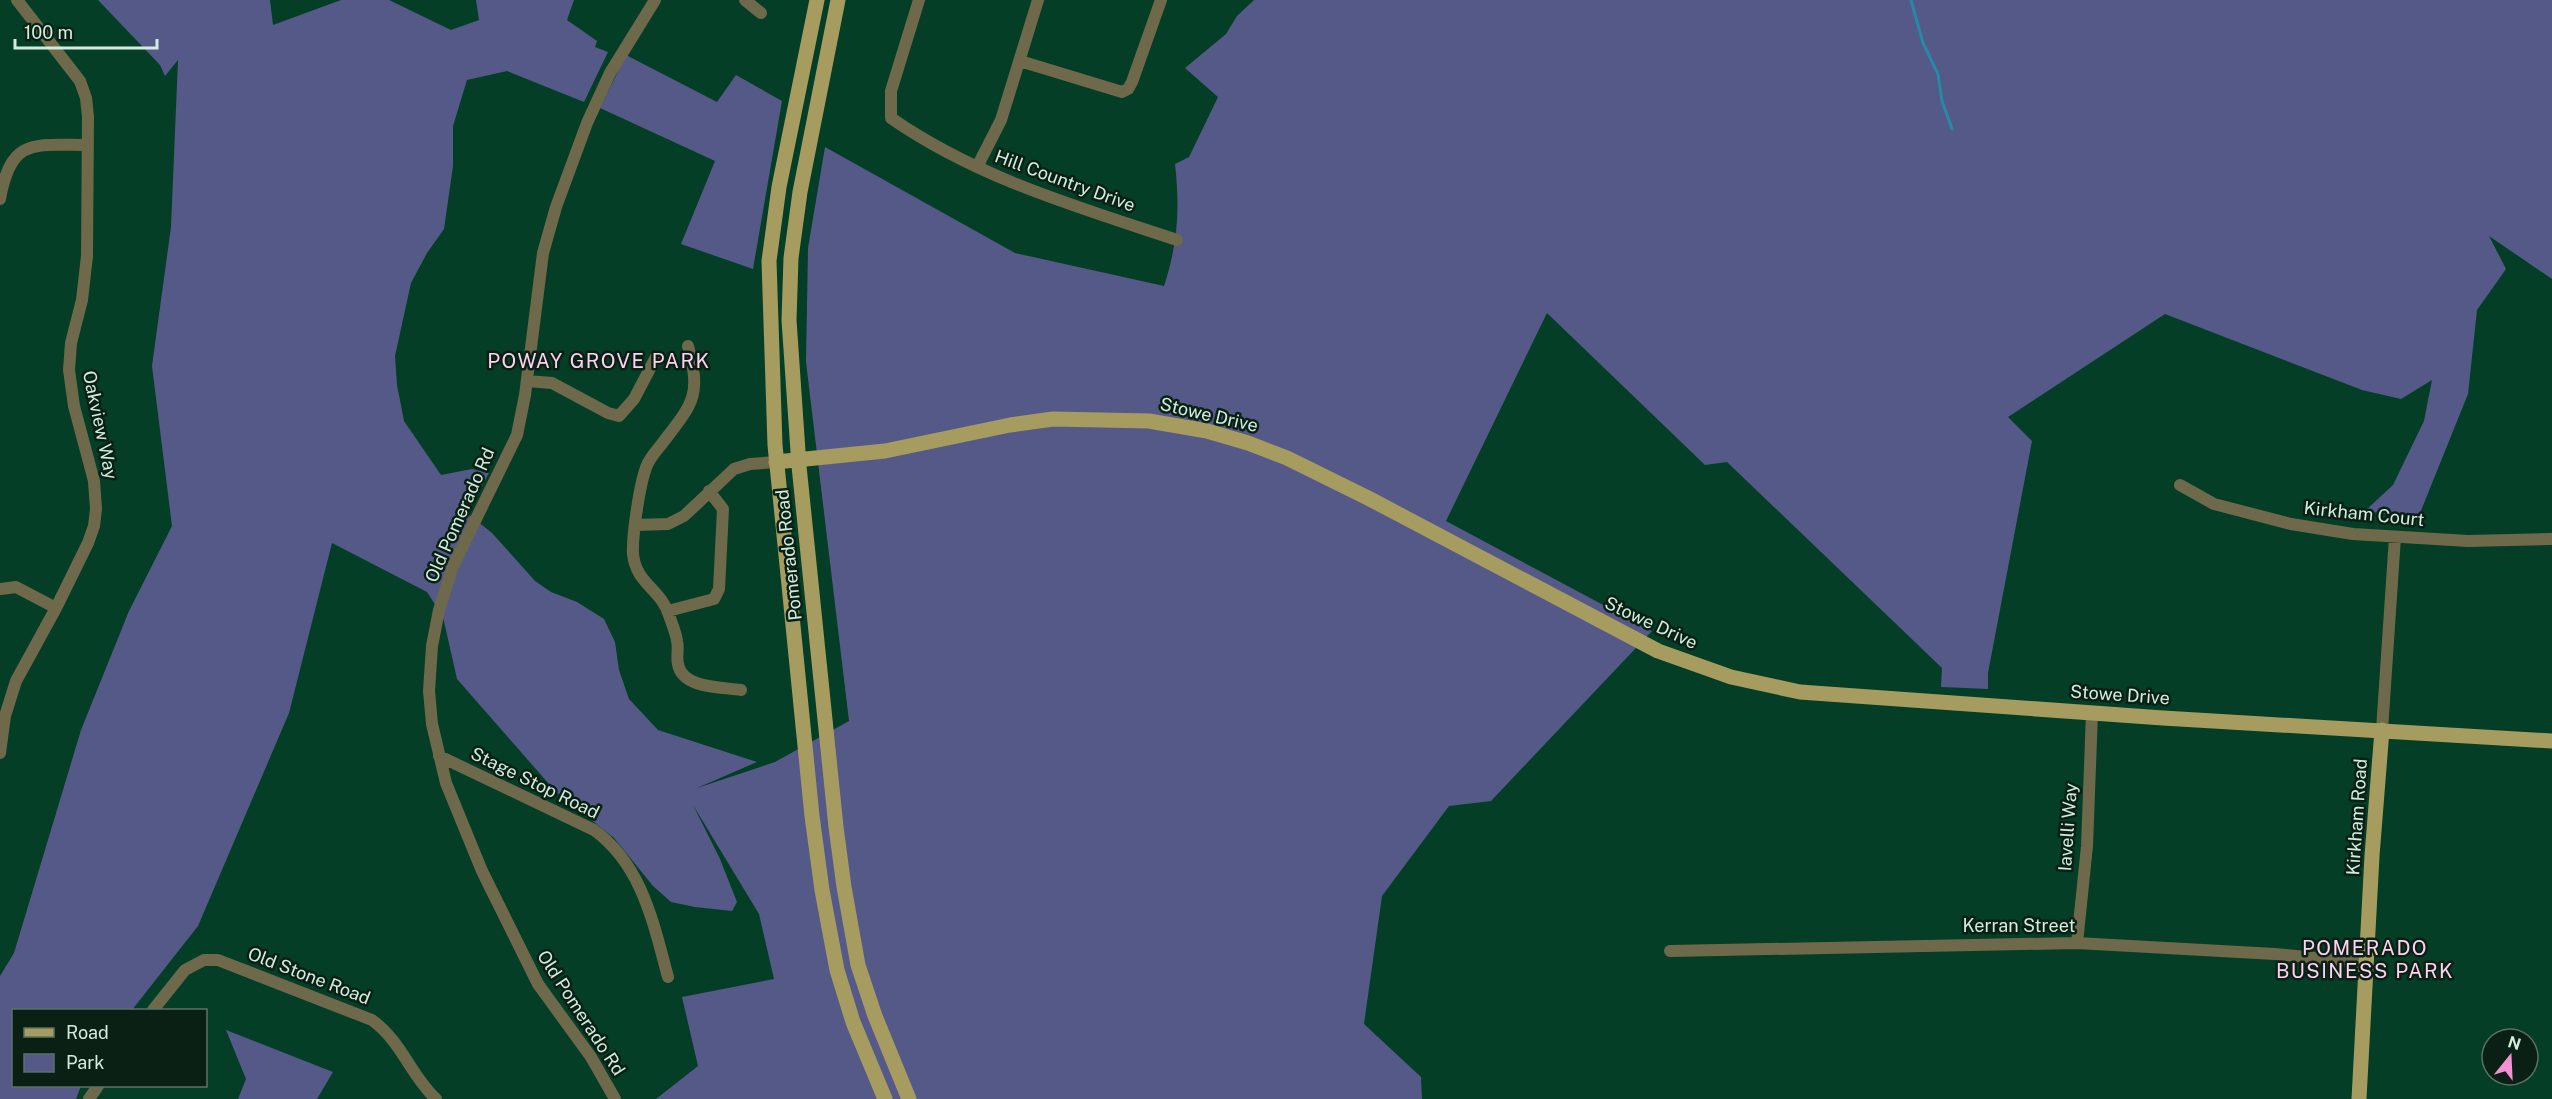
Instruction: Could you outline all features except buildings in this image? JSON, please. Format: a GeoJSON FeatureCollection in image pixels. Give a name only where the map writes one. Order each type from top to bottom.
{"type":"FeatureCollection","features":[{"type":"Feature","properties":{"kind":"main road","name":"Pomerado Road"},"geometry":{"type":"LineString","coordinates":[[817,0],[779,187],[769,261],[776,462],[812,816],[826,920],[837,970],[853,1022],[885,1099]]}},
{"type":"Feature","properties":{"kind":"main road","name":"Pomerado Road"},"geometry":{"type":"LineString","coordinates":[[838,0],[809,137],[791,258],[789,320],[799,460],[844,887],[858,964],[909,1099]]}},
{"type":"Feature","properties":{"kind":"main road","name":"Stowe Drive"},"geometry":{"type":"LineString","coordinates":[[776,462],[885,451],[1010,425],[1053,419],[1097,418],[1149,421],[1207,431],[1287,458],[1368,498],[1627,637],[1658,651],[1731,677],[1800,692],[2092,713],[2552,741]]}},
{"type":"Feature","properties":{"kind":"main road","name":"Kirkham Road"},"geometry":{"type":"LineString","coordinates":[[2359,1099],[2382,730]]}},
{"type":"Feature","properties":{"kind":"street","name":"Oakview Way"},"geometry":{"type":"LineString","coordinates":[[0,753],[5,716],[16,681],[88,543],[96,509],[94,481],[74,406],[69,370],[71,343],[82,300],[87,256],[88,117],[86,98],[80,81],[17,0]]}},
{"type":"Feature","properties":{"kind":"street","name":"Old Pomerado Rd"},"geometry":{"type":"LineString","coordinates":[[615,1099],[591,1057],[538,984],[518,946],[446,783],[432,724],[429,691],[432,646],[438,610],[453,566],[517,435],[527,381],[543,253],[556,207],[587,123],[610,73],[655,0]]}},
{"type":"Feature","properties":{"kind":"street"},"geometry":{"type":"LineString","coordinates":[[745,0],[761,13]]}},
{"type":"Feature","properties":{"kind":"street","name":"Hill Country Drive"},"geometry":{"type":"LineString","coordinates":[[919,0],[891,91],[891,118],[977,167],[1024,189],[1177,240]]}},
{"type":"Feature","properties":{"kind":"street"},"geometry":{"type":"LineString","coordinates":[[977,167],[1001,120],[1038,0]]}},
{"type":"Feature","properties":{"kind":"street"},"geometry":{"type":"LineString","coordinates":[[1020,61],[1122,92],[1128,89],[1132,82],[1161,0]]}},
{"type":"Feature","properties":{"kind":"street"},"geometry":{"type":"LineString","coordinates":[[0,199],[4,177],[12,159],[22,150],[43,145],[88,145]]}},
{"type":"Feature","properties":{"kind":"street"},"geometry":{"type":"LineString","coordinates":[[688,346],[696,383],[691,403],[648,462],[642,477],[633,552],[636,569],[642,581],[662,600],[668,611],[678,643],[678,666],[686,677],[697,684],[741,690]]}},
{"type":"Feature","properties":{"kind":"street"},"geometry":{"type":"LineString","coordinates":[[527,381],[552,383],[608,413],[619,416],[634,399],[656,357]]}},
{"type":"Feature","properties":{"kind":"street"},"geometry":{"type":"LineString","coordinates":[[636,525],[668,524],[684,516],[734,469],[750,464],[776,462]]}},
{"type":"Feature","properties":{"kind":"street","name":"Kirkham Court"},"geometry":{"type":"LineString","coordinates":[[2180,485],[2214,504],[2291,524],[2353,534],[2468,541],[2552,539]]}},
{"type":"Feature","properties":{"kind":"street"},"geometry":{"type":"LineString","coordinates":[[668,611],[714,599],[719,589],[723,509],[709,491]]}},
{"type":"Feature","properties":{"kind":"street","name":"Kirkham Road"},"geometry":{"type":"LineString","coordinates":[[2382,730],[2395,537]]}},
{"type":"Feature","properties":{"kind":"street"},"geometry":{"type":"LineString","coordinates":[[1,589],[16,587],[56,608]]}},
{"type":"Feature","properties":{"kind":"street","name":"Iavelli Way"},"geometry":{"type":"LineString","coordinates":[[2077,943],[2087,846],[2092,713]]}},
{"type":"Feature","properties":{"kind":"street","name":"Stage Stop Road"},"geometry":{"type":"LineString","coordinates":[[439,756],[594,830],[611,842],[635,875],[650,914],[668,977]]}},
{"type":"Feature","properties":{"kind":"street","name":"Kerran Street"},"geometry":{"type":"LineString","coordinates":[[1670,951],[2077,943],[2275,954],[2367,963]]}},
{"type":"Feature","properties":{"kind":"street","name":"Old Stone Road"},"geometry":{"type":"LineString","coordinates":[[155,1009],[185,970],[204,960],[218,960],[372,1020],[384,1029],[412,1065],[425,1089],[436,1099]]}},
{"type":"Feature","properties":{"kind":"green space"},"geometry":{"type":"Polygon","coordinates":[[[98,0],[270,0],[273,25],[341,0],[389,0],[451,30],[479,20],[476,0],[574,0],[567,20],[597,41],[595,47],[608,52],[584,102],[507,71],[467,80],[453,126],[453,166],[444,229],[427,253],[411,283],[395,356],[397,385],[404,421],[441,475],[472,469],[489,473],[467,513],[492,533],[535,581],[551,592],[577,602],[604,619],[615,642],[619,670],[629,699],[658,730],[757,762],[697,788],[775,762],[849,721],[806,362],[808,248],[825,147],[1015,253],[1164,286],[1177,226],[1175,164],[1189,157],[1218,97],[1185,68],[1226,34],[1237,16],[1254,0],[2552,0],[2552,279],[2489,236],[2506,269],[2477,310],[2468,394],[2418,518],[2365,511],[2393,485],[2424,421],[2432,380],[2401,399],[2362,390],[2165,314],[2008,417],[2032,441],[1988,673],[1988,689],[1941,687],[1942,668],[1727,462],[1705,465],[1547,313],[1446,521],[1652,631],[1491,801],[1449,806],[1382,896],[1364,1024],[1421,1077],[1422,1099],[656,1099],[698,1066],[682,997],[774,979],[759,914],[693,805],[720,859],[737,902],[732,911],[671,902],[653,886],[614,838],[556,792],[457,679],[443,617],[427,592],[332,543],[289,713],[198,926],[133,1009],[12,1009],[12,1087],[81,1087],[76,1099],[0,1099],[0,976],[14,953],[81,730],[129,611],[172,526],[152,366],[171,227],[178,60],[165,76],[160,65],[98,0]]]}},
{"type":"Feature","properties":{"kind":"green space"},"geometry":{"type":"Polygon","coordinates":[[[626,55],[717,102],[736,75],[782,101],[753,269],[681,244],[715,161],[600,108],[626,55]]]}},
{"type":"Feature","properties":{"kind":"green space"},"geometry":{"type":"Polygon","coordinates":[[[226,1030],[333,1072],[317,1099],[238,1099],[246,1079],[226,1030]]]}},
{"type":"Feature","properties":{"kind":"waterway"},"geometry":{"type":"LineString","coordinates":[[1911,0],[1923,43],[1938,74],[1942,101],[1952,129]]}},
{"type":"Feature","properties":{"kind":"district","name":"POWAY GROVE PARK"},"geometry":{"type":"Point","coordinates":[599,361]}},
{"type":"Feature","properties":{"kind":"district","name":"POMERADO BUSINESS PARK"},"geometry":{"type":"Point","coordinates":[2365,960]}}]}
